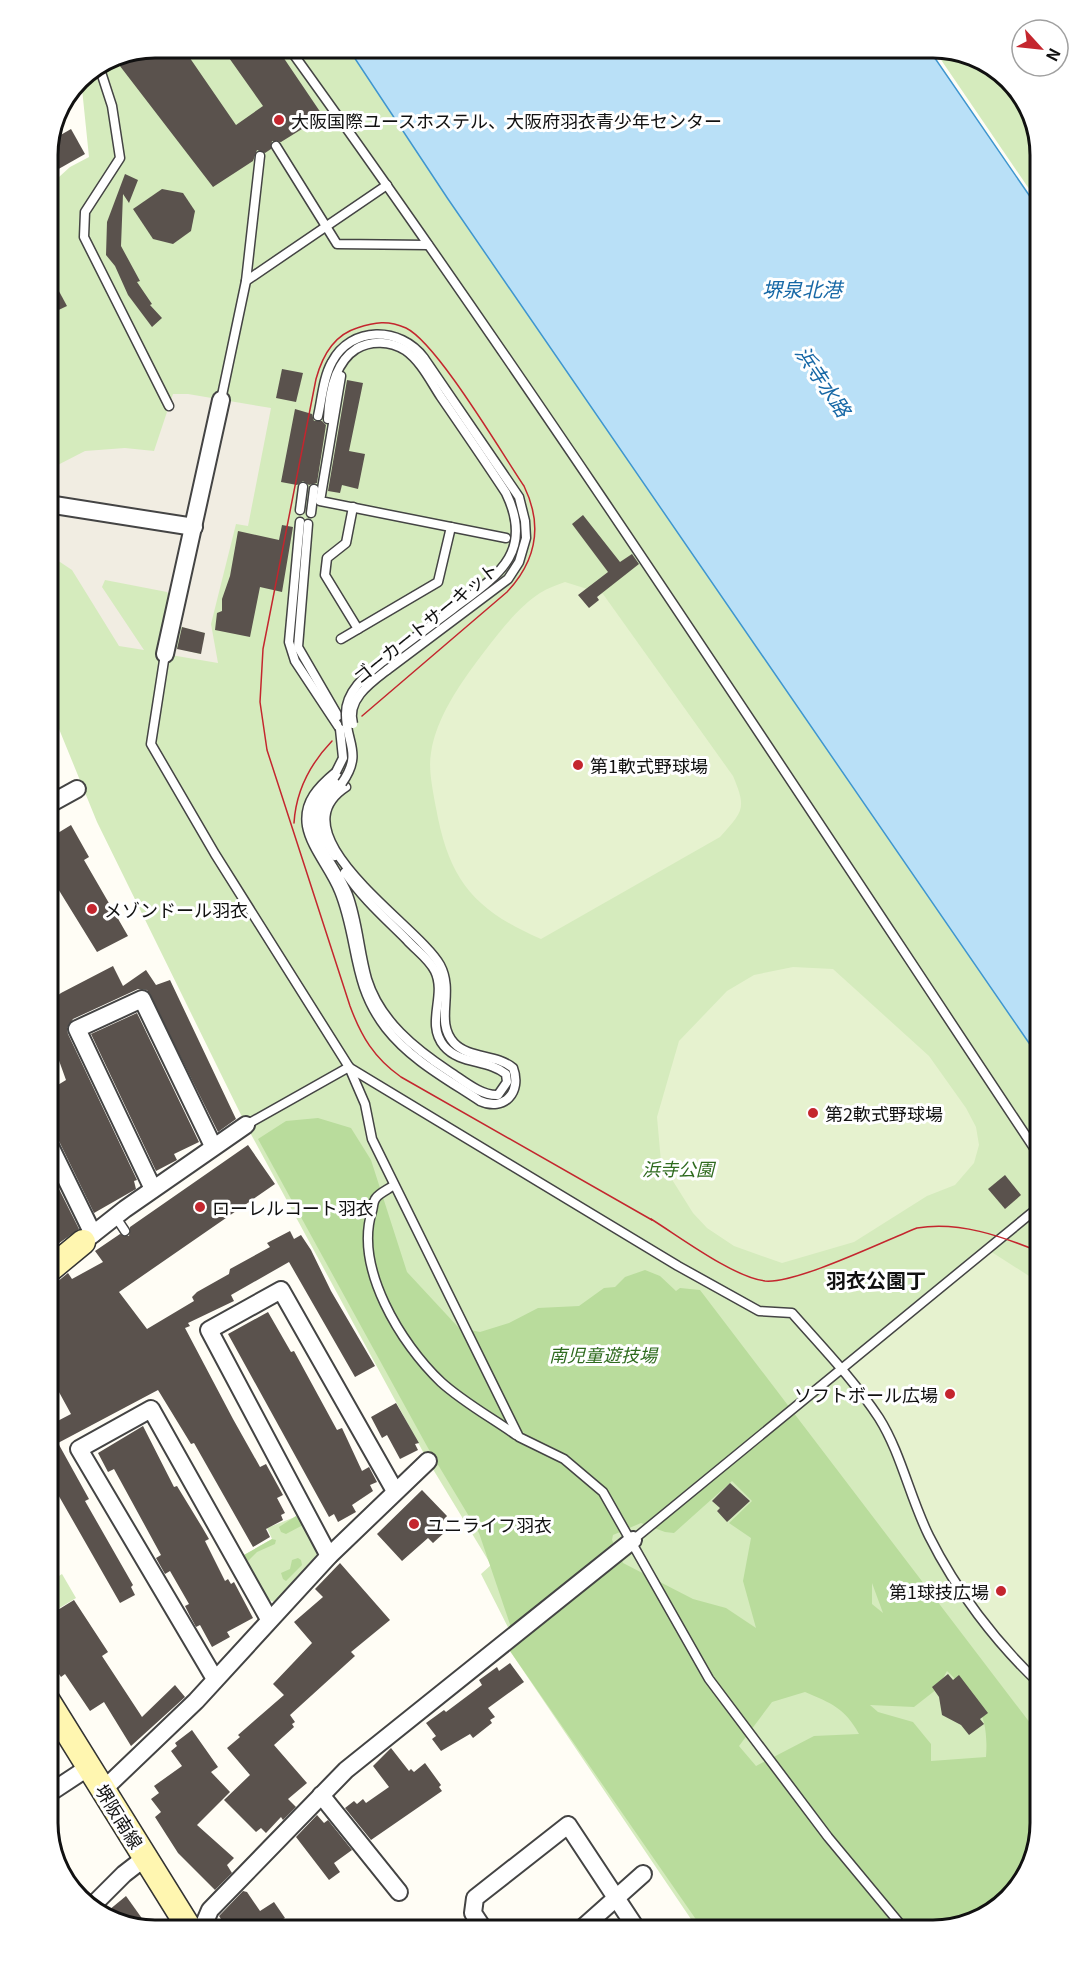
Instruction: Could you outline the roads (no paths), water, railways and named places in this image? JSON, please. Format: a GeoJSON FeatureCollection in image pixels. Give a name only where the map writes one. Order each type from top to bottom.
{"type":"FeatureCollection","features":[{"type":"Feature","properties":{"kind":"main road"},"geometry":{"type":"LineString","coordinates":[[58,1262],[88,1238]]}},
{"type":"Feature","properties":{"kind":"main road","name":"堺阪南線"},"geometry":{"type":"LineString","coordinates":[[58,1717],[184,1920]]}},
{"type":"Feature","properties":{"kind":"street"},"geometry":{"type":"LineString","coordinates":[[165,654],[221,400]]}},
{"type":"Feature","properties":{"kind":"street"},"geometry":{"type":"LineString","coordinates":[[59,506],[194,527]]}},
{"type":"Feature","properties":{"kind":"street"},"geometry":{"type":"LineString","coordinates":[[59,799],[76,789]]}},
{"type":"Feature","properties":{"kind":"street"},"geometry":{"type":"LineString","coordinates":[[153,1189],[77,1029],[142,999],[213,1146]]}},
{"type":"Feature","properties":{"kind":"street"},"geometry":{"type":"LineString","coordinates":[[58,1167],[88,1238],[115,1216],[246,1125]]}},
{"type":"Feature","properties":{"kind":"street"},"geometry":{"type":"LineString","coordinates":[[329,1556],[209,1330],[281,1290],[395,1491]]}},
{"type":"Feature","properties":{"kind":"street"},"geometry":{"type":"LineString","coordinates":[[215,1679],[79,1449],[151,1409],[269,1620]]}},
{"type":"Feature","properties":{"kind":"street"},"geometry":{"type":"LineString","coordinates":[[104,1789],[215,1679],[329,1556],[428,1461]]}},
{"type":"Feature","properties":{"kind":"street"},"geometry":{"type":"LineString","coordinates":[[206,1920],[210,1910],[346,1770],[404,1721],[633,1540]]}},
{"type":"Feature","properties":{"kind":"street"},"geometry":{"type":"LineString","coordinates":[[58,1787],[89,1767]]}},
{"type":"Feature","properties":{"kind":"street"},"geometry":{"type":"LineString","coordinates":[[321,1795],[399,1892]]}},
{"type":"Feature","properties":{"kind":"street"},"geometry":{"type":"LineString","coordinates":[[478,1920],[473,1913],[475,1898],[568,1825],[631,1920]]}},
{"type":"Feature","properties":{"kind":"street"},"geometry":{"type":"LineString","coordinates":[[98,1900],[124,1874],[146,1857]]}},
{"type":"Feature","properties":{"kind":"street"},"geometry":{"type":"LineString","coordinates":[[591,1920],[643,1874]]}},
{"type":"Feature","properties":{"kind":"lane"},"geometry":{"type":"LineString","coordinates":[[296,58],[387,185],[628,538],[1030,1142]]}},
{"type":"Feature","properties":{"kind":"lane"},"geometry":{"type":"LineString","coordinates":[[102,75],[112,106],[120,158],[85,212],[84,237],[169,406]]}},
{"type":"Feature","properties":{"kind":"lane"},"geometry":{"type":"LineString","coordinates":[[276,146],[337,244],[428,245]]}},
{"type":"Feature","properties":{"kind":"lane"},"geometry":{"type":"LineString","coordinates":[[221,400],[246,281],[260,156]]}},
{"type":"Feature","properties":{"kind":"lane"},"geometry":{"type":"LineString","coordinates":[[246,281],[387,185]]}},
{"type":"Feature","properties":{"kind":"lane","name":"ゴーカートサーキット"},"geometry":{"type":"LineString","coordinates":[[318,416],[327,374],[339,351],[354,339],[367,335],[397,336],[417,349],[424,357],[514,489],[523,511],[526,529],[524,551],[508,579],[384,666]]}},
{"type":"Feature","properties":{"kind":"lane","name":"ゴーカートサーキット"},"geometry":{"type":"LineString","coordinates":[[341,780],[327,807],[325,819],[327,832],[344,862],[367,892],[422,943],[440,964],[447,986],[444,1023],[452,1041],[463,1050],[500,1060],[513,1068],[515,1091],[500,1104],[490,1105],[480,1101],[420,1061],[387,1029],[360,982],[349,924],[339,891],[307,826],[308,808],[314,794],[354,773],[357,744],[351,719],[354,702],[384,666],[495,578],[513,552],[517,533],[516,521],[506,493],[409,354],[382,342],[357,348],[343,361]]}},
{"type":"Feature","properties":{"kind":"lane"},"geometry":{"type":"LineString","coordinates":[[328,419],[335,375],[343,361]]}},
{"type":"Feature","properties":{"kind":"lane"},"geometry":{"type":"LineString","coordinates":[[343,361],[320,501],[506,538]]}},
{"type":"Feature","properties":{"kind":"lane"},"geometry":{"type":"LineString","coordinates":[[300,510],[303,487]]}},
{"type":"Feature","properties":{"kind":"lane"},"geometry":{"type":"LineString","coordinates":[[311,513],[314,489]]}},
{"type":"Feature","properties":{"kind":"lane"},"geometry":{"type":"LineString","coordinates":[[353,507],[346,543],[327,558],[325,575],[358,629]]}},
{"type":"Feature","properties":{"kind":"lane"},"geometry":{"type":"LineString","coordinates":[[304,523],[296,654],[341,727],[343,758],[341,780]]}},
{"type":"Feature","properties":{"kind":"lane"},"geometry":{"type":"LineString","coordinates":[[341,639],[438,582],[451,527]]}},
{"type":"Feature","properties":{"kind":"lane"},"geometry":{"type":"LineString","coordinates":[[165,654],[151,744],[215,854],[349,1067],[365,1104],[372,1139],[519,1437]]}},
{"type":"Feature","properties":{"kind":"lane"},"geometry":{"type":"LineString","coordinates":[[246,1125],[349,1067]]}},
{"type":"Feature","properties":{"kind":"lane"},"geometry":{"type":"LineString","coordinates":[[349,1067],[678,1266],[759,1311],[792,1313],[841,1368],[880,1420],[929,1536],[949,1570],[995,1636],[1014,1660],[1030,1675]]}},
{"type":"Feature","properties":{"kind":"lane"},"geometry":{"type":"LineString","coordinates":[[394,1185],[376,1198],[369,1221],[367,1241],[369,1259],[376,1281],[393,1318],[415,1354],[443,1383],[519,1437],[564,1459],[603,1492],[633,1540],[709,1678],[828,1837],[897,1920]]}},
{"type":"Feature","properties":{"kind":"lane"},"geometry":{"type":"LineString","coordinates":[[633,1540],[1030,1214]]}},
{"type":"Feature","properties":{"kind":"lane"},"geometry":{"type":"LineString","coordinates":[[115,1216],[125,1231]]}},
{"type":"Feature","properties":{"kind":"water","name":"堺泉北港"},"geometry":{"type":"Polygon","coordinates":[[[355,58],[936,59],[1030,196],[1030,1044],[448,199],[355,58]]]}},
{"type":"Feature","properties":{"kind":"tram line"},"geometry":{"type":"LineString","coordinates":[[362,716],[507,592],[525,568],[534,542],[535,529],[530,500],[524,486],[451,376],[419,338],[406,328],[387,323],[364,326],[342,336],[330,348],[316,379],[263,649],[260,702],[267,750],[350,1006],[364,1037],[376,1054],[401,1077],[652,1220]]}},
{"type":"Feature","properties":{"kind":"tram line"},"geometry":{"type":"LineString","coordinates":[[294,823],[295,811],[306,778],[317,759],[332,741]]}},
{"type":"Feature","properties":{"kind":"tram line"},"geometry":{"type":"LineString","coordinates":[[651,1219],[723,1264],[752,1278],[765,1281],[797,1276],[917,1228],[933,1226],[980,1231],[1030,1248]]}},
{"type":"Feature","properties":{"kind":"place","name":"大阪国際ユースホステル、大阪府羽衣青少年センター"},"geometry":{"type":"Point","coordinates":[279,120]}},
{"type":"Feature","properties":{"kind":"place","name":"第1軟式野球場"},"geometry":{"type":"Point","coordinates":[578,765]}},
{"type":"Feature","properties":{"kind":"place","name":"メゾンドール羽衣"},"geometry":{"type":"Point","coordinates":[92,909]}},
{"type":"Feature","properties":{"kind":"place","name":"第2軟式野球場"},"geometry":{"type":"Point","coordinates":[813,1113]}},
{"type":"Feature","properties":{"kind":"place","name":"ローレルコート羽衣"},"geometry":{"type":"Point","coordinates":[200,1207]}},
{"type":"Feature","properties":{"kind":"place","name":"ソフトボール広場"},"geometry":{"type":"Point","coordinates":[950,1394]}},
{"type":"Feature","properties":{"kind":"place","name":"ユニライフ羽衣"},"geometry":{"type":"Point","coordinates":[414,1524]}},
{"type":"Feature","properties":{"kind":"place","name":"第1球技広場"},"geometry":{"type":"Point","coordinates":[1001,1591]}},
{"type":"Feature","properties":{"kind":"district","name":"羽衣公園丁"},"geometry":{"type":"Point","coordinates":[876,1279]}},
{"type":"Feature","properties":{"kind":"water label","name":"浜寺水路"},"geometry":{"type":"Point","coordinates":[824,381]}},
{"type":"Feature","properties":{"kind":"park label","name":"浜寺公園"},"geometry":{"type":"Point","coordinates":[678,1168]}},
{"type":"Feature","properties":{"kind":"park label","name":"南児童遊技場"},"geometry":{"type":"Point","coordinates":[603,1354]}}]}
